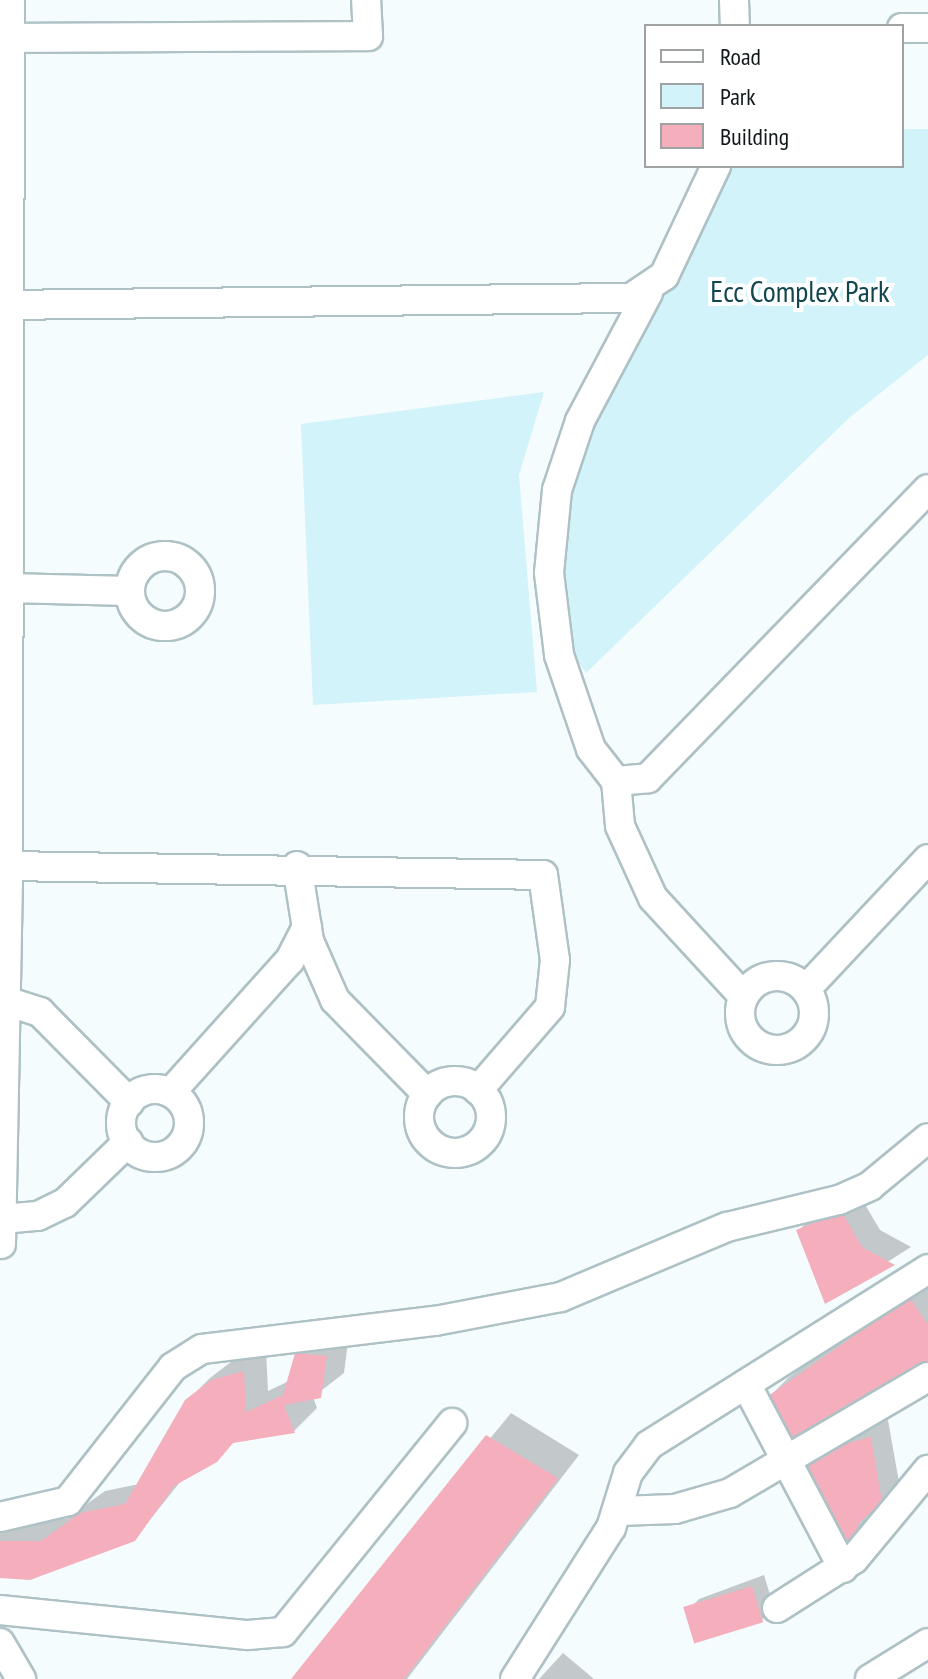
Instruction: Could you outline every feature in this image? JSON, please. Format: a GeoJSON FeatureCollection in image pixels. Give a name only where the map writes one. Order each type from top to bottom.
{"type":"FeatureCollection","features":[{"type":"Feature","properties":{"kind":"street"},"geometry":{"type":"LineString","coordinates":[[10,0],[3,305],[8,866],[2,1231],[65,1203],[128,1142]]}},
{"type":"Feature","properties":{"kind":"street"},"geometry":{"type":"LineString","coordinates":[[10,38],[368,36],[366,0]]}},
{"type":"Feature","properties":{"kind":"street"},"geometry":{"type":"LineString","coordinates":[[734,0],[735,24]]}},
{"type":"Feature","properties":{"kind":"street"},"geometry":{"type":"LineString","coordinates":[[904,28],[928,28]]}},
{"type":"Feature","properties":{"kind":"street"},"geometry":{"type":"LineString","coordinates":[[715,168],[686,237],[648,293],[580,421],[557,490],[549,573],[559,655],[591,749],[616,781],[620,826],[653,898],[744,997],[746,1033],[778,1050],[809,1033],[814,1008],[806,989],[778,975],[758,981],[744,997]]}},
{"type":"Feature","properties":{"kind":"street"},"geometry":{"type":"LineString","coordinates":[[3,305],[611,301],[648,293]]}},
{"type":"Feature","properties":{"kind":"street"},"geometry":{"type":"LineString","coordinates":[[616,781],[648,778],[928,489]]}},
{"type":"Feature","properties":{"kind":"street"},"geometry":{"type":"LineString","coordinates":[[7,588],[130,591]]}},
{"type":"Feature","properties":{"kind":"street"},"geometry":{"type":"LineString","coordinates":[[806,989],[928,859]]}},
{"type":"Feature","properties":{"kind":"street"},"geometry":{"type":"LineString","coordinates":[[8,866],[297,866],[533,871],[548,880],[555,984],[550,1007],[478,1090]]}},
{"type":"Feature","properties":{"kind":"street"},"geometry":{"type":"LineString","coordinates":[[297,866],[307,927],[335,1000],[427,1094]]}},
{"type":"Feature","properties":{"kind":"street"},"geometry":{"type":"LineString","coordinates":[[171,1092],[290,960],[307,927]]}},
{"type":"Feature","properties":{"kind":"street"},"geometry":{"type":"LineString","coordinates":[[6,1001],[40,1012],[129,1102]]}},
{"type":"Feature","properties":{"kind":"street"},"geometry":{"type":"LineString","coordinates":[[447,1082],[478,1090],[490,1123],[479,1144],[457,1153],[426,1139],[419,1116],[427,1094],[447,1082]]}},
{"type":"Feature","properties":{"kind":"street"},"geometry":{"type":"LineString","coordinates":[[148,1089],[171,1092],[189,1120],[183,1142],[155,1157],[128,1142],[121,1122],[129,1102],[148,1089]]}},
{"type":"Feature","properties":{"kind":"street"},"geometry":{"type":"LineString","coordinates":[[0,1517],[68,1501],[173,1367],[202,1349],[435,1321],[561,1297],[727,1227],[839,1200],[870,1186],[928,1138]]}},
{"type":"Feature","properties":{"kind":"street"},"geometry":{"type":"LineString","coordinates":[[515,1679],[620,1511],[636,1458],[928,1269]]}},
{"type":"Feature","properties":{"kind":"street"},"geometry":{"type":"LineString","coordinates":[[620,1511],[700,1503],[787,1464],[928,1377]]}},
{"type":"Feature","properties":{"kind":"street"},"geometry":{"type":"LineString","coordinates":[[746,1384],[843,1568]]}},
{"type":"Feature","properties":{"kind":"street"},"geometry":{"type":"LineString","coordinates":[[0,1610],[248,1635],[283,1632],[452,1423]]}},
{"type":"Feature","properties":{"kind":"street"},"geometry":{"type":"LineString","coordinates":[[777,1608],[843,1568],[928,1470]]}},
{"type":"Feature","properties":{"kind":"street"},"geometry":{"type":"LineString","coordinates":[[0,1643],[21,1679]]}},
{"type":"Feature","properties":{"kind":"street"},"geometry":{"type":"LineString","coordinates":[[870,1679],[928,1643]]}},
{"type":"Feature","properties":{"kind":"green space","name":"Ecc Complex Park"},"geometry":{"type":"Polygon","coordinates":[[[904,129],[928,129],[928,355],[849,418],[586,673],[567,645],[552,581],[578,416],[720,168],[904,168],[904,129]]]}},
{"type":"Feature","properties":{"kind":"green space"},"geometry":{"type":"Polygon","coordinates":[[[544,392],[519,475],[537,692],[313,705],[301,424],[544,392]]]}},
{"type":"Feature","properties":{"kind":"building"},"geometry":{"type":"Polygon","coordinates":[[[842,1212],[862,1247],[895,1265],[825,1304],[796,1230],[842,1212]]]}},
{"type":"Feature","properties":{"kind":"building"},"geometry":{"type":"Polygon","coordinates":[[[909,1297],[928,1325],[928,1365],[789,1449],[764,1399],[909,1297]]]}},
{"type":"Feature","properties":{"kind":"building"},"geometry":{"type":"Polygon","coordinates":[[[295,1353],[327,1356],[321,1398],[284,1405],[295,1433],[233,1443],[217,1462],[174,1486],[135,1541],[30,1580],[0,1578],[0,1541],[41,1541],[80,1513],[125,1504],[185,1400],[211,1380],[244,1371],[246,1412],[283,1395],[295,1353]]]}},
{"type":"Feature","properties":{"kind":"building"},"geometry":{"type":"Polygon","coordinates":[[[486,1435],[558,1478],[404,1679],[291,1679],[486,1435]]]}},
{"type":"Feature","properties":{"kind":"building"},"geometry":{"type":"Polygon","coordinates":[[[844,1437],[848,1443],[871,1437],[882,1502],[858,1524],[860,1543],[843,1554],[805,1468],[844,1437]]]}},
{"type":"Feature","properties":{"kind":"building"},"geometry":{"type":"Polygon","coordinates":[[[752,1586],[763,1622],[694,1643],[683,1607],[752,1586]]]}}]}
